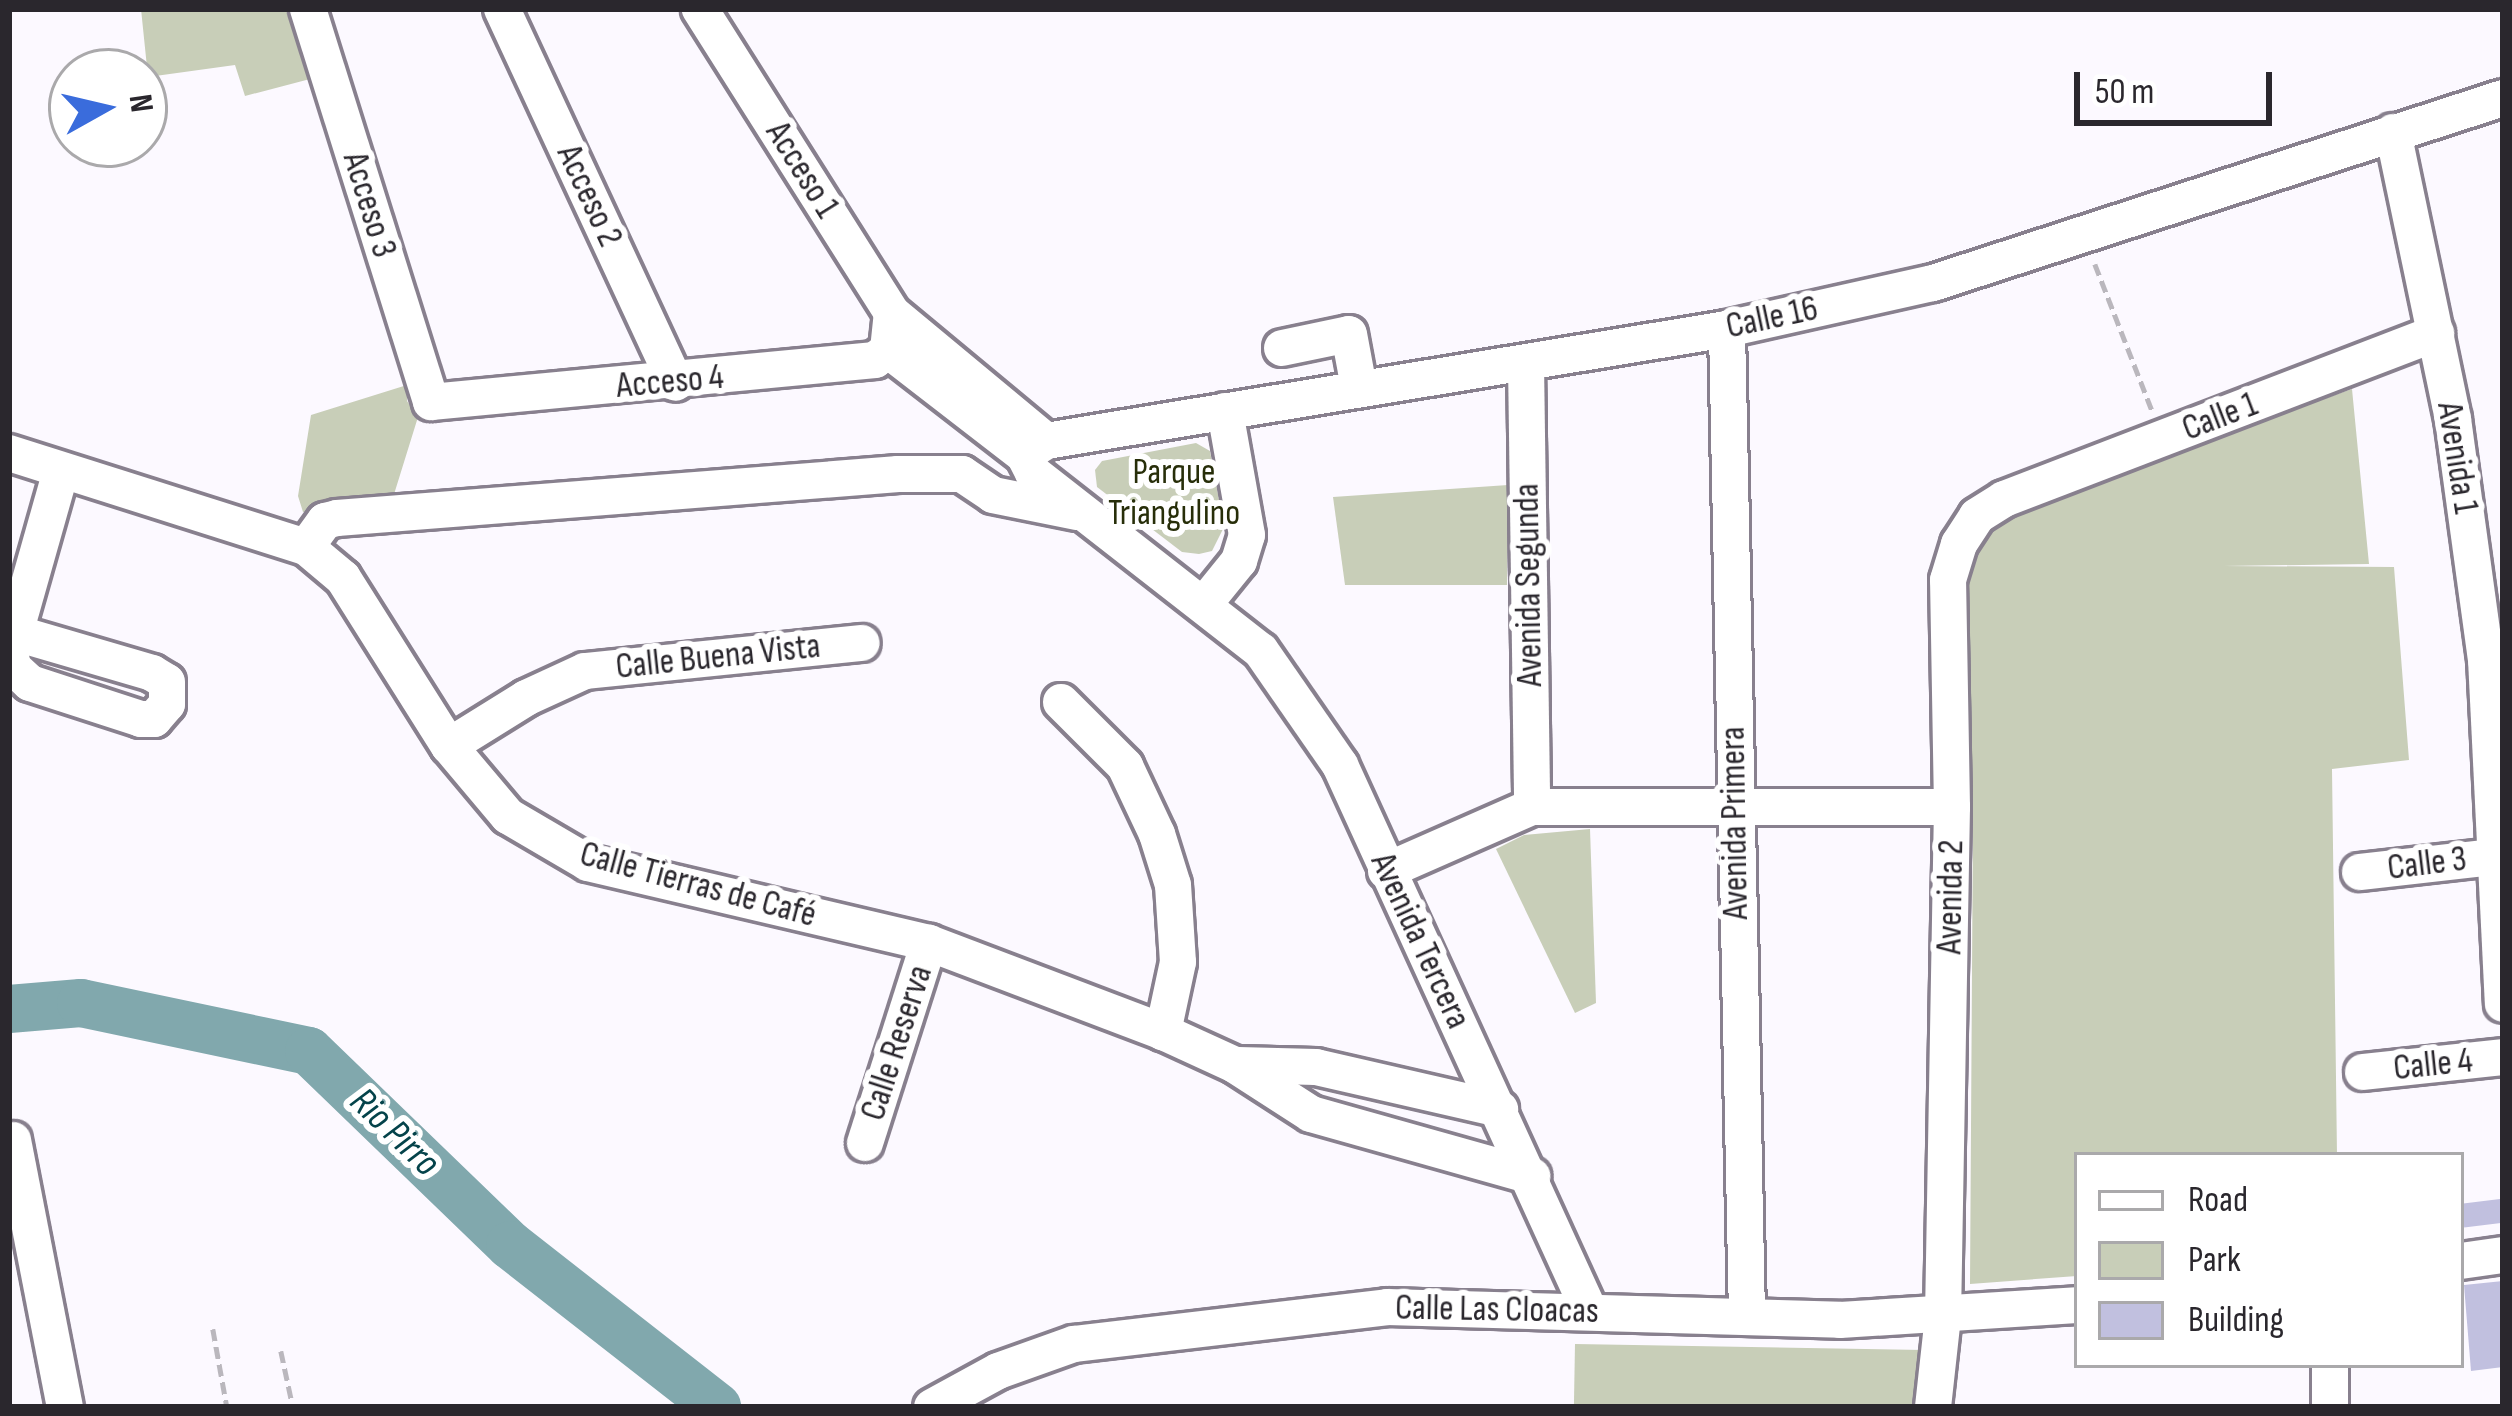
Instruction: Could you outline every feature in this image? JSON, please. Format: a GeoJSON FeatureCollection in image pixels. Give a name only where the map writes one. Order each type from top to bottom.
{"type":"FeatureCollection","features":[{"type":"Feature","properties":{"kind":"street","name":"Acceso 3"},"geometry":{"type":"LineString","coordinates":[[308,9],[430,402]]}},
{"type":"Feature","properties":{"kind":"street","name":"Acceso 2"},"geometry":{"type":"LineString","coordinates":[[502,9],[676,382]]}},
{"type":"Feature","properties":{"kind":"street","name":"Acceso 1"},"geometry":{"type":"LineString","coordinates":[[700,9],[891,332],[1035,448]]}},
{"type":"Feature","properties":{"kind":"street","name":"Calle 16"},"geometry":{"type":"LineString","coordinates":[[962,474],[989,459],[1035,448],[1359,388],[1727,329],[1933,283],[2503,98]]}},
{"type":"Feature","properties":{"kind":"street","name":"Avenida 1"},"geometry":{"type":"LineString","coordinates":[[2393,132],[2436,333],[2494,658],[2494,856],[2503,1004]]}},
{"type":"Feature","properties":{"kind":"street","name":"Avenida Primera"},"geometry":{"type":"LineString","coordinates":[[1727,329],[1747,1317]]}},
{"type":"Feature","properties":{"kind":"street","name":"Acceso 4"},"geometry":{"type":"LineString","coordinates":[[430,402],[875,360],[891,332]]}},
{"type":"Feature","properties":{"kind":"street","name":"Calle 1"},"geometry":{"type":"LineString","coordinates":[[2003,499],[2436,333]]}},
{"type":"Feature","properties":{"kind":"street"},"geometry":{"type":"LineString","coordinates":[[1282,348],[1349,334],[1359,388]]}},
{"type":"Feature","properties":{"kind":"street","name":"Avenida Segunda"},"geometry":{"type":"LineString","coordinates":[[1526,364],[1532,807]]}},
{"type":"Feature","properties":{"kind":"street"},"geometry":{"type":"LineString","coordinates":[[1205,603],[1239,561],[1247,535],[1225,412]]}},
{"type":"Feature","properties":{"kind":"street","name":"Avenida Tercera"},"geometry":{"type":"LineString","coordinates":[[1035,448],[1033,473],[1261,651],[1340,764],[1532,1176],[1589,1310]]}},
{"type":"Feature","properties":{"kind":"street","name":"Calle Tierras de Café"},"geometry":{"type":"LineString","coordinates":[[9,452],[306,547],[343,578],[449,746],[508,816],[588,863],[929,943],[1163,1032],[1235,1065],[1311,1114],[1532,1176]]}},
{"type":"Feature","properties":{"kind":"street"},"geometry":{"type":"LineString","coordinates":[[19,634],[61,471]]}},
{"type":"Feature","properties":{"kind":"street"},"geometry":{"type":"LineString","coordinates":[[306,547],[325,521],[337,518],[898,474],[962,474],[993,495],[1090,514]]}},
{"type":"Feature","properties":{"kind":"street","name":"Avenida 2"},"geometry":{"type":"LineString","coordinates":[[1933,1407],[1943,1317],[1952,806],[1948,580],[1959,544],[1977,516],[2003,499]]}},
{"type":"Feature","properties":{"kind":"street","name":"Calle Buena Vista"},"geometry":{"type":"LineString","coordinates":[[449,746],[526,698],[585,671],[622,663],[862,643]]}},
{"type":"Feature","properties":{"kind":"street"},"geometry":{"type":"LineString","coordinates":[[1061,702],[1125,766],[1157,834],[1174,885],[1178,962],[1163,1032]]}},
{"type":"Feature","properties":{"kind":"street"},"geometry":{"type":"LineString","coordinates":[[1386,871],[1532,807],[1952,806]]}},
{"type":"Feature","properties":{"kind":"street","name":"Calle 3"},"geometry":{"type":"LineString","coordinates":[[2360,872],[2494,856]]}},
{"type":"Feature","properties":{"kind":"street","name":"Calle Reserva"},"geometry":{"type":"LineString","coordinates":[[866,1143],[929,943]]}},
{"type":"Feature","properties":{"kind":"street","name":"Calle 4"},"geometry":{"type":"LineString","coordinates":[[2363,1072],[2503,1057]]}},
{"type":"Feature","properties":{"kind":"street","name":"Calle Tierras de Café"},"geometry":{"type":"LineString","coordinates":[[1235,1065],[1316,1067],[1500,1109]]}},
{"type":"Feature","properties":{"kind":"street"},"geometry":{"type":"LineString","coordinates":[[13,1141],[65,1407]]}},
{"type":"Feature","properties":{"kind":"street"},"geometry":{"type":"LineString","coordinates":[[2464,1261],[2503,1255]]}},
{"type":"Feature","properties":{"kind":"street","name":"Calle Las Cloacas"},"geometry":{"type":"LineString","coordinates":[[932,1407],[998,1371],[1074,1344],[1388,1307],[1943,1317],[2074,1305]]}},
{"type":"Feature","properties":{"kind":"street"},"geometry":{"type":"LineString","coordinates":[[2330,1368],[2330,1407]]}},
{"type":"Feature","properties":{"kind":"path"},"geometry":{"type":"LineString","coordinates":[[2084,237],[2163,440]]}},
{"type":"Feature","properties":{"kind":"path"},"geometry":{"type":"LineString","coordinates":[[213,1329],[226,1407]]}},
{"type":"Feature","properties":{"kind":"path"},"geometry":{"type":"LineString","coordinates":[[281,1351],[292,1407]]}},
{"type":"Feature","properties":{"kind":"green space"},"geometry":{"type":"Polygon","coordinates":[[[141,9],[287,9],[310,79],[245,96],[235,65],[168,74],[168,48],[145,48],[141,9]]]}},
{"type":"Feature","properties":{"kind":"green space"},"geometry":{"type":"Polygon","coordinates":[[[407,385],[407,401],[418,417],[391,504],[303,512],[298,496],[311,415],[407,385]]]}},
{"type":"Feature","properties":{"kind":"green space"},"geometry":{"type":"Polygon","coordinates":[[[2352,389],[2369,564],[2223,566],[2394,567],[2409,760],[2332,769],[2337,1152],[2074,1152],[2074,1276],[1970,1284],[1973,815],[1960,721],[1958,584],[1981,536],[2011,509],[2352,389]]]}},
{"type":"Feature","properties":{"kind":"green space","name":"Parque Triangulino"},"geometry":{"type":"Polygon","coordinates":[[[1196,443],[1210,451],[1224,527],[1212,551],[1199,554],[1182,552],[1097,487],[1095,470],[1102,461],[1196,443]]]}},
{"type":"Feature","properties":{"kind":"green space"},"geometry":{"type":"Polygon","coordinates":[[[1508,485],[1507,585],[1345,585],[1333,497],[1508,485]]]}},
{"type":"Feature","properties":{"kind":"green space"},"geometry":{"type":"Polygon","coordinates":[[[1590,829],[1596,1003],[1575,1013],[1496,849],[1524,835],[1590,829]]]}},
{"type":"Feature","properties":{"kind":"green space"},"geometry":{"type":"Polygon","coordinates":[[[1575,1344],[1924,1350],[1923,1407],[1574,1407],[1575,1344]]]}},
{"type":"Feature","properties":{"kind":"building"},"geometry":{"type":"Polygon","coordinates":[[[2500,1199],[2503,1223],[2464,1228],[2464,1203],[2500,1199]]]}},
{"type":"Feature","properties":{"kind":"building"},"geometry":{"type":"Polygon","coordinates":[[[2503,1281],[2503,1367],[2471,1371],[2464,1285],[2503,1281]]]}},
{"type":"Feature","properties":{"kind":"waterway","name":"Rio Pirro"},"geometry":{"type":"LineString","coordinates":[[9,1009],[81,1003],[309,1051],[510,1245],[717,1407]]}}]}
